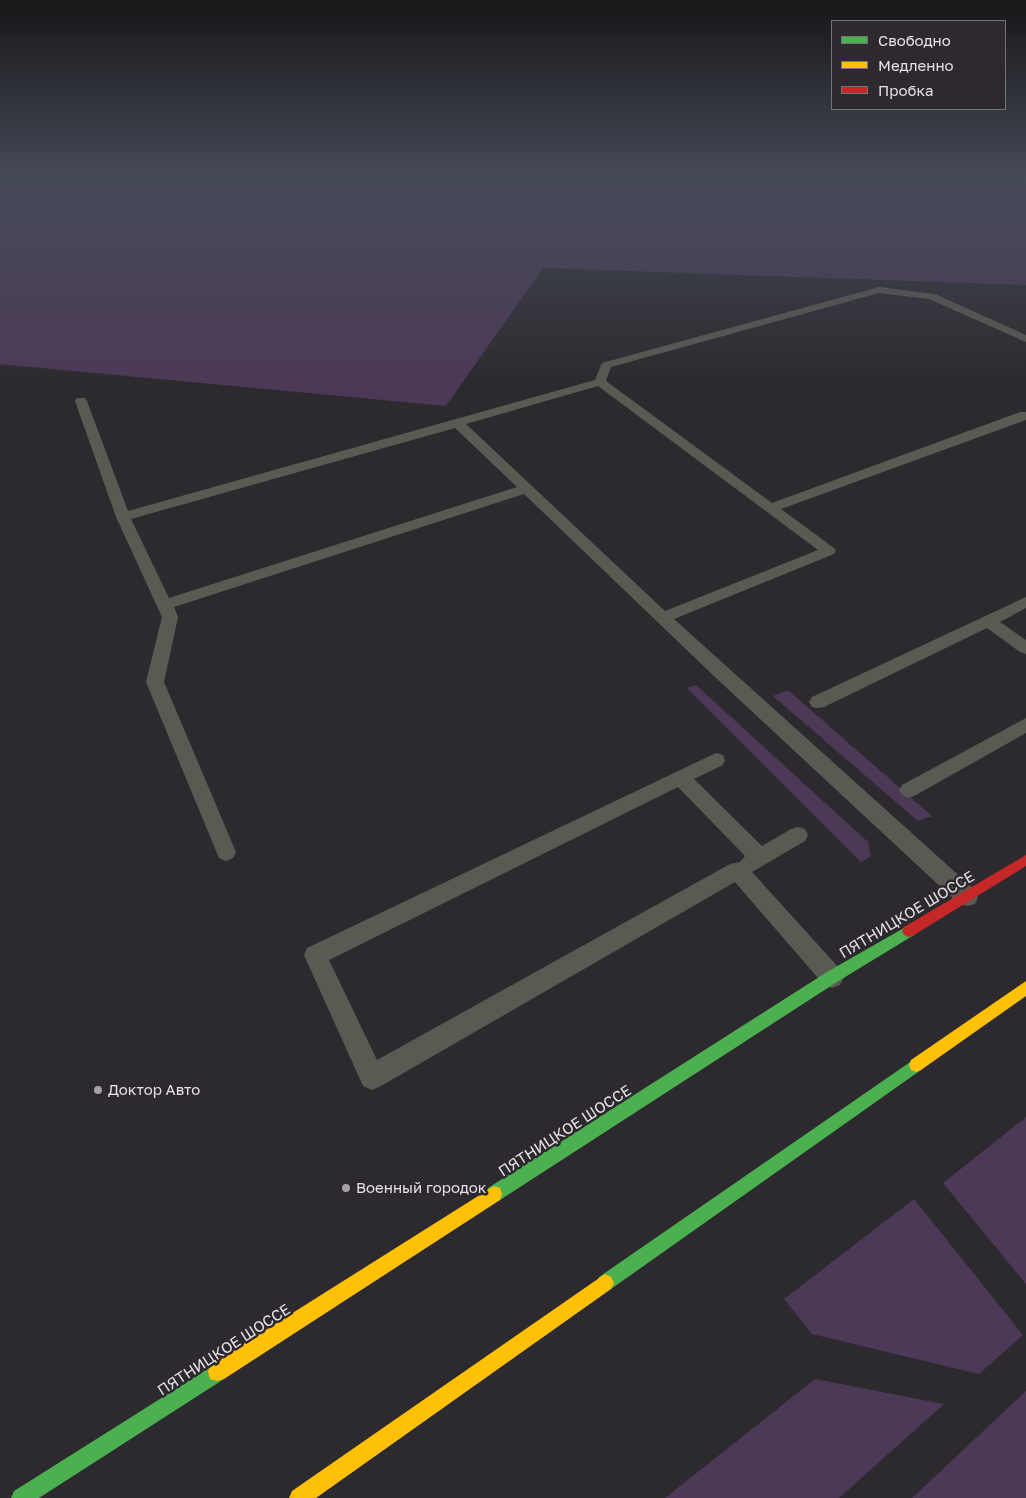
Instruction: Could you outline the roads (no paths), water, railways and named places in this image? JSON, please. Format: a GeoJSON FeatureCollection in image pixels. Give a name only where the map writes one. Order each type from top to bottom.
{"type":"FeatureCollection","features":[{"type":"Feature","properties":{"kind":"main road","name":"ПЯТНИЦКОЕ ШОССЕ"},"geometry":{"type":"LineString","coordinates":[[21,1498],[832,977],[1026,860]]}},
{"type":"Feature","properties":{"kind":"main road"},"geometry":{"type":"LineString","coordinates":[[299,1498],[1026,988]]}},
{"type":"Feature","properties":{"kind":"lane"},"geometry":{"type":"LineString","coordinates":[[600,382],[606,365],[878,290],[931,296],[1023,335]]}},
{"type":"Feature","properties":{"kind":"lane"},"geometry":{"type":"LineString","coordinates":[[123,517],[600,382]]}},
{"type":"Feature","properties":{"kind":"lane"},"geometry":{"type":"LineString","coordinates":[[600,382],[829,551],[663,618]]}},
{"type":"Feature","properties":{"kind":"lane"},"geometry":{"type":"LineString","coordinates":[[81,401],[123,517],[170,617],[155,682],[226,852]]}},
{"type":"Feature","properties":{"kind":"lane"},"geometry":{"type":"LineString","coordinates":[[771,508],[1024,415],[1026,416]]}},
{"type":"Feature","properties":{"kind":"lane"},"geometry":{"type":"LineString","coordinates":[[457,422],[722,674],[966,897]]}},
{"type":"Feature","properties":{"kind":"lane"},"geometry":{"type":"LineString","coordinates":[[164,605],[526,489]]}},
{"type":"Feature","properties":{"kind":"lane"},"geometry":{"type":"LineString","coordinates":[[818,702],[1026,602]]}},
{"type":"Feature","properties":{"kind":"lane"},"geometry":{"type":"LineString","coordinates":[[988,621],[1026,648]]}},
{"type":"Feature","properties":{"kind":"lane"},"geometry":{"type":"LineString","coordinates":[[908,790],[1026,725]]}},
{"type":"Feature","properties":{"kind":"lane"},"geometry":{"type":"LineString","coordinates":[[716,760],[315,955],[372,1077],[798,835]]}},
{"type":"Feature","properties":{"kind":"lane"},"geometry":{"type":"LineString","coordinates":[[680,777],[760,857]]}},
{"type":"Feature","properties":{"kind":"lane"},"geometry":{"type":"LineString","coordinates":[[737,870],[832,977]]}},
{"type":"Feature","properties":{"kind":"place","name":"Доктор Авто"},"geometry":{"type":"Point","coordinates":[98,1090]}},
{"type":"Feature","properties":{"kind":"place","name":"Военный городок"},"geometry":{"type":"Point","coordinates":[346,1188]}}]}
